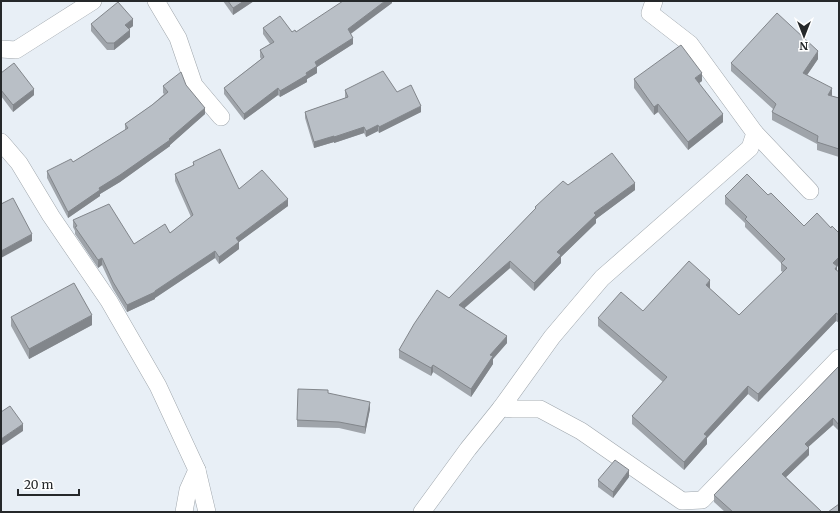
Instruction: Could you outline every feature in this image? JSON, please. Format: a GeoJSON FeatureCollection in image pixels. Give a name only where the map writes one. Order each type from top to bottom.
{"type":"FeatureCollection","features":[{"type":"Feature","properties":{"kind":"street"},"geometry":{"type":"LineString","coordinates":[[1,49],[16,50],[94,1]]}},
{"type":"Feature","properties":{"kind":"street"},"geometry":{"type":"LineString","coordinates":[[156,1],[178,38],[194,85],[221,117]]}},
{"type":"Feature","properties":{"kind":"street"},"geometry":{"type":"LineString","coordinates":[[654,1],[650,13],[690,44],[755,133],[810,191]]}},
{"type":"Feature","properties":{"kind":"street"},"geometry":{"type":"LineString","coordinates":[[422,512],[468,449],[501,408],[552,337],[602,278],[750,148],[755,133]]}},
{"type":"Feature","properties":{"kind":"street"},"geometry":{"type":"LineString","coordinates":[[1,142],[19,163],[51,216],[109,301],[158,386],[197,470],[206,512]]}},
{"type":"Feature","properties":{"kind":"street"},"geometry":{"type":"LineString","coordinates":[[501,408],[513,410],[540,409],[581,431],[682,501],[702,500],[839,358]]}},
{"type":"Feature","properties":{"kind":"street"},"geometry":{"type":"LineString","coordinates":[[184,512],[188,490],[197,470]]}},
{"type":"Feature","properties":{"kind":"building"},"geometry":{"type":"Polygon","coordinates":[[[228,1],[244,1],[233,8],[228,1]]]}},
{"type":"Feature","properties":{"kind":"building"},"geometry":{"type":"Polygon","coordinates":[[[343,1],[385,1],[348,29],[353,38],[315,62],[317,66],[306,73],[307,75],[280,91],[278,88],[244,114],[224,88],[264,57],[260,50],[274,42],[263,28],[280,16],[292,32],[295,30],[296,32],[343,1]]]}},
{"type":"Feature","properties":{"kind":"building"},"geometry":{"type":"Polygon","coordinates":[[[118,2],[133,19],[125,25],[130,30],[114,43],[107,43],[91,24],[118,2]]]}},
{"type":"Feature","properties":{"kind":"building"},"geometry":{"type":"Polygon","coordinates":[[[777,13],[818,51],[803,73],[832,88],[828,95],[839,98],[839,149],[817,142],[818,136],[772,112],[776,104],[731,63],[777,13]]]}},
{"type":"Feature","properties":{"kind":"building"},"geometry":{"type":"Polygon","coordinates":[[[681,45],[702,73],[695,78],[723,114],[688,142],[658,104],[654,107],[634,79],[681,45]]]}},
{"type":"Feature","properties":{"kind":"building"},"geometry":{"type":"Polygon","coordinates":[[[14,63],[34,89],[13,105],[1,90],[1,73],[14,63]]]}},
{"type":"Feature","properties":{"kind":"building"},"geometry":{"type":"Polygon","coordinates":[[[383,71],[397,92],[411,85],[421,106],[379,127],[378,125],[366,131],[364,127],[314,142],[305,112],[348,97],[345,90],[383,71]]]}},
{"type":"Feature","properties":{"kind":"building"},"geometry":{"type":"Polygon","coordinates":[[[181,72],[186,85],[205,108],[169,139],[170,140],[99,188],[100,190],[68,212],[47,171],[71,159],[73,162],[128,128],[125,124],[168,92],[163,86],[181,72]]]}},
{"type":"Feature","properties":{"kind":"building"},"geometry":{"type":"Polygon","coordinates":[[[220,149],[239,189],[262,170],[288,199],[236,238],[239,242],[219,257],[215,251],[155,292],[127,305],[113,282],[102,258],[98,260],[75,227],[77,226],[73,220],[109,204],[134,244],[165,224],[170,233],[193,215],[175,174],[194,165],[193,162],[220,149]]]}},
{"type":"Feature","properties":{"kind":"building"},"geometry":{"type":"Polygon","coordinates":[[[612,153],[635,183],[594,213],[596,215],[557,252],[561,255],[534,283],[510,261],[459,305],[507,336],[490,355],[493,356],[471,389],[433,365],[431,368],[399,350],[414,324],[437,290],[449,298],[536,208],[535,207],[563,181],[568,185],[612,153]]]}},
{"type":"Feature","properties":{"kind":"building"},"geometry":{"type":"Polygon","coordinates":[[[747,174],[768,195],[771,193],[804,226],[817,213],[831,228],[832,226],[839,233],[839,257],[833,263],[837,266],[835,269],[839,272],[839,315],[836,313],[758,394],[748,386],[704,434],[707,436],[684,462],[632,416],[667,377],[598,318],[621,292],[643,311],[689,261],[710,280],[706,285],[739,315],[787,268],[781,263],[785,259],[745,219],[747,217],[725,196],[747,174]]]}},
{"type":"Feature","properties":{"kind":"building"},"geometry":{"type":"Polygon","coordinates":[[[13,198],[32,234],[1,251],[1,204],[13,198]]]}},
{"type":"Feature","properties":{"kind":"building"},"geometry":{"type":"Polygon","coordinates":[[[74,283],[92,315],[29,349],[11,317],[74,283]]]}},
{"type":"Feature","properties":{"kind":"building"},"geometry":{"type":"Polygon","coordinates":[[[839,366],[839,425],[833,418],[805,444],[809,448],[782,474],[822,512],[733,512],[714,495],[839,366]]]}},
{"type":"Feature","properties":{"kind":"building"},"geometry":{"type":"Polygon","coordinates":[[[298,389],[328,390],[328,393],[370,402],[365,427],[339,422],[297,420],[298,389]]]}},
{"type":"Feature","properties":{"kind":"building"},"geometry":{"type":"Polygon","coordinates":[[[10,406],[23,424],[1,439],[1,412],[10,406]]]}},
{"type":"Feature","properties":{"kind":"building"},"geometry":{"type":"Polygon","coordinates":[[[615,460],[629,470],[613,492],[598,480],[615,460]]]}},
{"type":"Feature","properties":{"kind":"building"},"geometry":{"type":"Polygon","coordinates":[[[839,504],[839,512],[828,512],[839,504]]]}}]}
